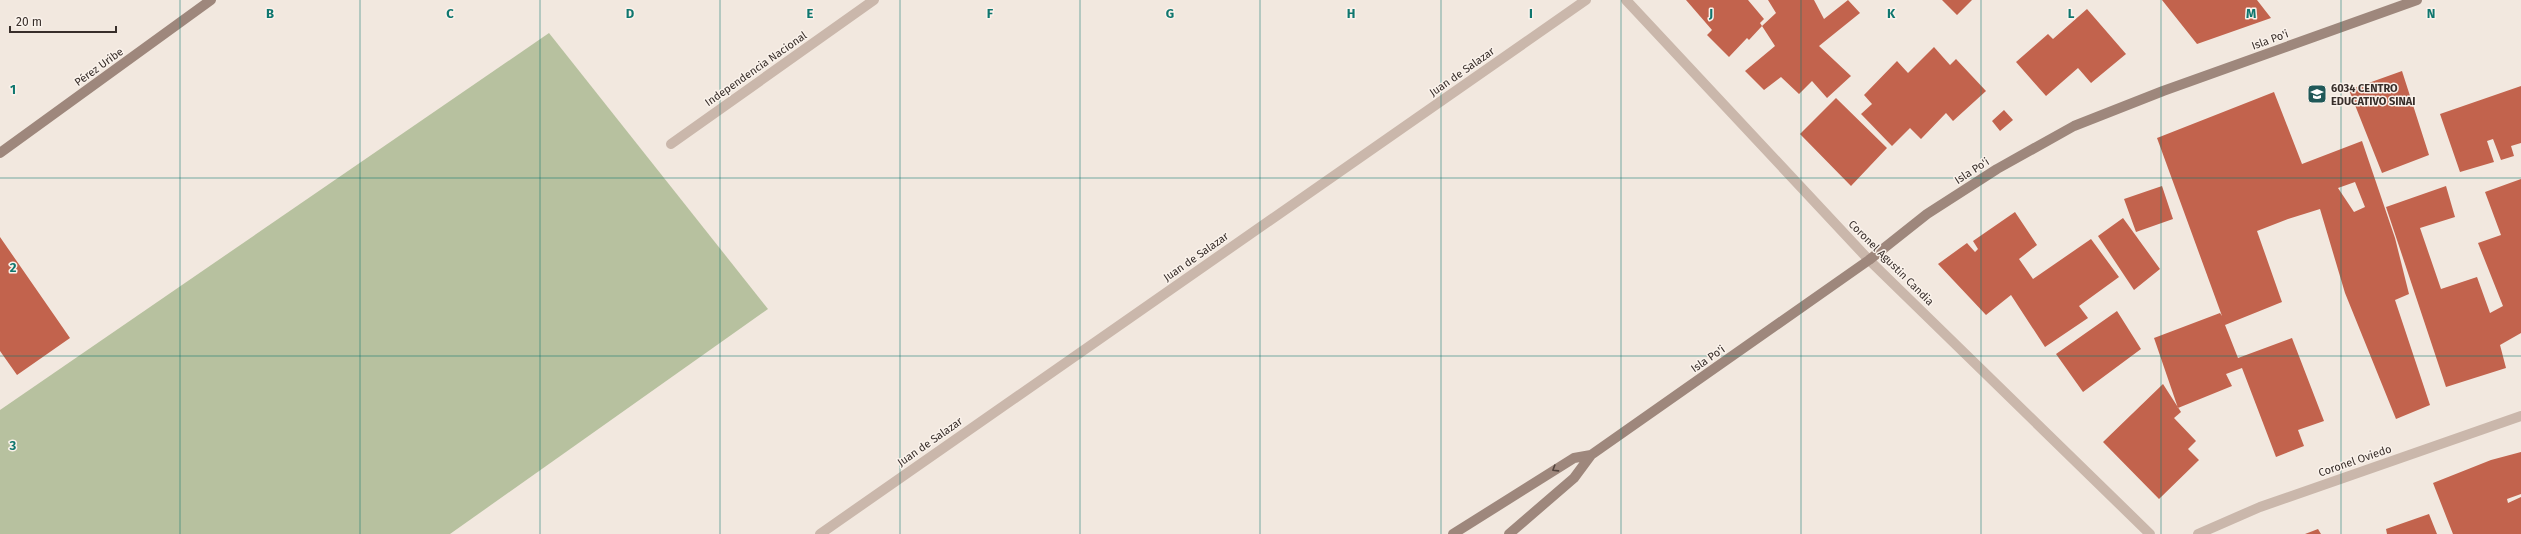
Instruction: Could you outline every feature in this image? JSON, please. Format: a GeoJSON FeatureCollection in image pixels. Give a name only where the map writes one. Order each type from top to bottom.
{"type":"FeatureCollection","features":[{"type":"Feature","properties":{"kind":"street","name":"Pérez Uribe"},"geometry":{"type":"LineString","coordinates":[[0,152],[211,0]]}},
{"type":"Feature","properties":{"kind":"street","name":"Independencia Nacional"},"geometry":{"type":"LineString","coordinates":[[671,144],[874,0]]}},
{"type":"Feature","properties":{"kind":"street","name":"Juan de Salazar"},"geometry":{"type":"LineString","coordinates":[[820,534],[1586,0]]}},
{"type":"Feature","properties":{"kind":"street","name":"Coronel Agustin Candia"},"geometry":{"type":"LineString","coordinates":[[1626,0],[1869,260],[2150,534]]}},
{"type":"Feature","properties":{"kind":"street","name":"Isla Po'i"},"geometry":{"type":"LineString","coordinates":[[1509,534],[1574,478],[1591,455],[1869,260],[1933,210],[1997,169],[2074,126],[2164,91],[2417,0]]}},
{"type":"Feature","properties":{"kind":"street","name":"Coronel Oviedo"},"geometry":{"type":"LineString","coordinates":[[2198,534],[2260,507],[2521,416]]}},
{"type":"Feature","properties":{"kind":"street","name":"Isla Po'i"},"geometry":{"type":"LineString","coordinates":[[1453,534],[1574,458],[1591,455]]}},
{"type":"Feature","properties":{"kind":"green space"},"geometry":{"type":"Polygon","coordinates":[[[549,33],[768,309],[450,534],[0,534],[0,410],[549,33]]]}},
{"type":"Feature","properties":{"kind":"building"},"geometry":{"type":"Polygon","coordinates":[[[1686,0],[1748,0],[1764,19],[1760,23],[1762,26],[1749,40],[1747,38],[1729,57],[1707,35],[1712,30],[1686,0]]]}},
{"type":"Feature","properties":{"kind":"building"},"geometry":{"type":"Polygon","coordinates":[[[1768,0],[1814,0],[1824,19],[1848,0],[1860,13],[1819,46],[1851,76],[1827,98],[1812,81],[1799,94],[1781,77],[1764,90],[1745,71],[1775,46],[1762,26],[1776,13],[1768,0]]]}},
{"type":"Feature","properties":{"kind":"building"},"geometry":{"type":"Polygon","coordinates":[[[1942,0],[1972,0],[1957,15],[1942,0]]]}},
{"type":"Feature","properties":{"kind":"building"},"geometry":{"type":"Polygon","coordinates":[[[2162,0],[2257,0],[2271,18],[2197,44],[2162,0]]]}},
{"type":"Feature","properties":{"kind":"building"},"geometry":{"type":"Polygon","coordinates":[[[2087,9],[2126,54],[2091,83],[2078,68],[2046,96],[2016,62],[2048,34],[2053,39],[2087,9]]]}},
{"type":"Feature","properties":{"kind":"building"},"geometry":{"type":"Polygon","coordinates":[[[1934,47],[1950,65],[1956,59],[1986,91],[1953,121],[1946,113],[1921,139],[1910,128],[1892,146],[1861,114],[1872,104],[1864,95],[1897,61],[1908,73],[1934,47]]]}},
{"type":"Feature","properties":{"kind":"building"},"geometry":{"type":"Polygon","coordinates":[[[2402,71],[2429,155],[2382,173],[2349,90],[2402,71]]]}},
{"type":"Feature","properties":{"kind":"building"},"geometry":{"type":"Polygon","coordinates":[[[2521,86],[2521,143],[2511,146],[2514,156],[2501,160],[2493,139],[2487,141],[2494,162],[2460,172],[2440,114],[2521,86]]]}},
{"type":"Feature","properties":{"kind":"building"},"geometry":{"type":"Polygon","coordinates":[[[2274,92],[2302,164],[2362,141],[2395,238],[2409,294],[2395,300],[2430,405],[2396,419],[2345,293],[2320,209],[2257,231],[2282,302],[2225,325],[2238,358],[2292,338],[2324,421],[2298,430],[2304,446],[2276,457],[2242,368],[2226,374],[2232,386],[2178,408],[2154,338],[2220,313],[2222,316],[2157,138],[2274,92]],[[2355,182],[2338,188],[2354,212],[2365,207],[2355,182]]]}},
{"type":"Feature","properties":{"kind":"building"},"geometry":{"type":"Polygon","coordinates":[[[1836,98],[1887,148],[1851,186],[1800,134],[1836,98]]]}},
{"type":"Feature","properties":{"kind":"building"},"geometry":{"type":"Polygon","coordinates":[[[2004,110],[2013,120],[2000,131],[1992,121],[2004,110]]]}},
{"type":"Feature","properties":{"kind":"building"},"geometry":{"type":"Polygon","coordinates":[[[2521,179],[2521,333],[2500,345],[2506,368],[2446,387],[2386,207],[2446,186],[2455,217],[2420,228],[2441,289],[2477,277],[2490,313],[2503,306],[2478,243],[2501,235],[2485,192],[2521,179]]]}},
{"type":"Feature","properties":{"kind":"building"},"geometry":{"type":"Polygon","coordinates":[[[2162,186],[2173,219],[2136,232],[2124,199],[2162,186]]]}},
{"type":"Feature","properties":{"kind":"building"},"geometry":{"type":"Polygon","coordinates":[[[2015,212],[2037,245],[2019,259],[2033,279],[2091,239],[2119,277],[2079,306],[2088,318],[2045,347],[2011,295],[1986,315],[1938,264],[1967,243],[1975,252],[1978,249],[1973,241],[2015,212]]]}},
{"type":"Feature","properties":{"kind":"building"},"geometry":{"type":"Polygon","coordinates":[[[2123,218],[2160,269],[2134,290],[2098,236],[2123,218]]]}},
{"type":"Feature","properties":{"kind":"building"},"geometry":{"type":"Polygon","coordinates":[[[0,237],[70,338],[17,375],[0,351],[0,237]]]}},
{"type":"Feature","properties":{"kind":"building"},"geometry":{"type":"Polygon","coordinates":[[[2117,311],[2141,349],[2083,392],[2056,354],[2117,311]]]}},
{"type":"Feature","properties":{"kind":"building"},"geometry":{"type":"Polygon","coordinates":[[[2163,384],[2181,412],[2174,418],[2196,441],[2188,449],[2199,460],[2159,499],[2103,442],[2163,384]]]}},
{"type":"Feature","properties":{"kind":"building"},"geometry":{"type":"Polygon","coordinates":[[[2521,452],[2521,494],[2507,499],[2508,503],[2521,497],[2521,534],[2453,534],[2433,483],[2491,460],[2521,452]]]}},
{"type":"Feature","properties":{"kind":"building"},"geometry":{"type":"Polygon","coordinates":[[[2429,514],[2437,534],[2387,534],[2386,529],[2429,514]]]}},
{"type":"Feature","properties":{"kind":"building"},"geometry":{"type":"Polygon","coordinates":[[[2318,529],[2321,534],[2305,534],[2318,529]]]}},
{"type":"Feature","properties":{"kind":"place","name":"6034 CENTRO EDUCATIVO SINAI"},"geometry":{"type":"Point","coordinates":[2317,94]}}]}
